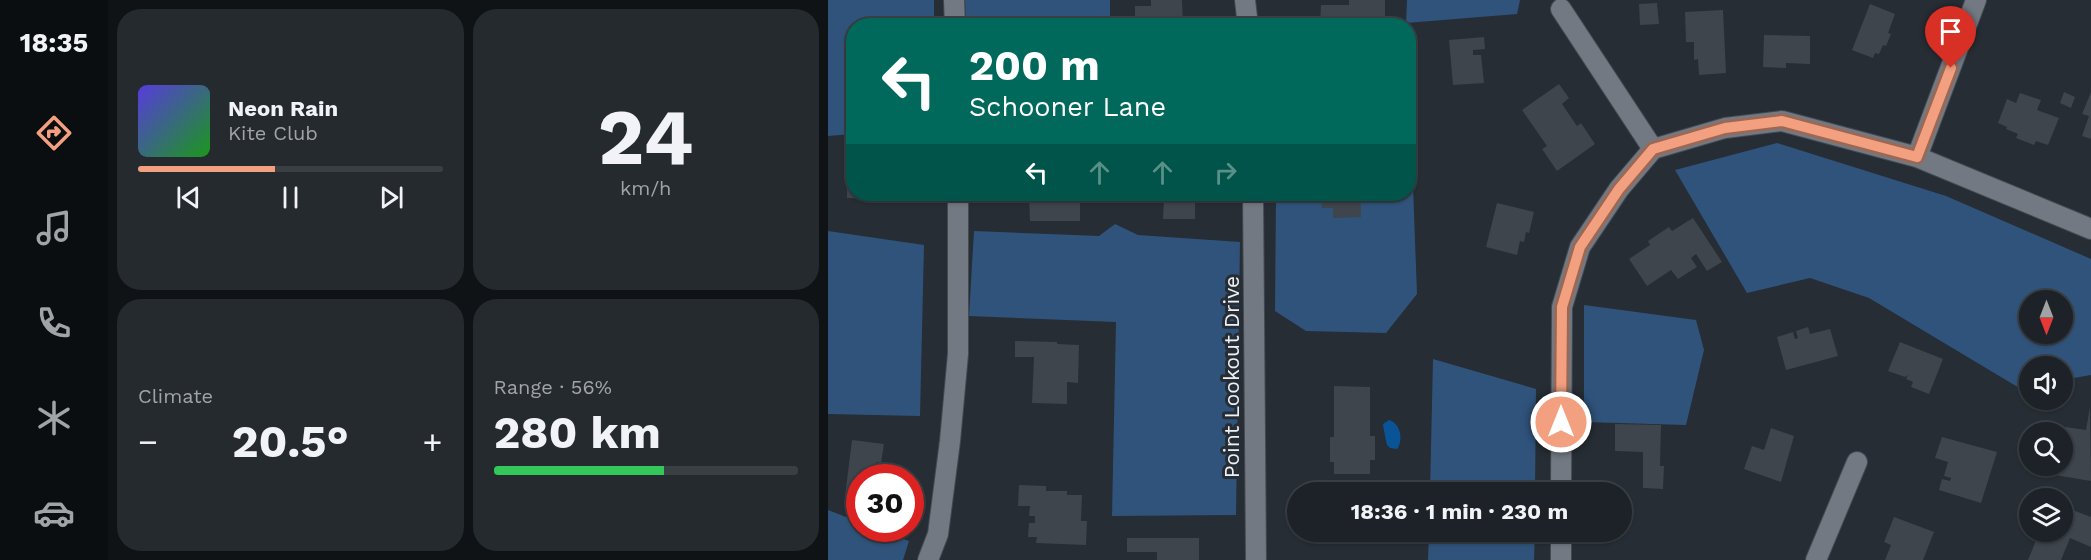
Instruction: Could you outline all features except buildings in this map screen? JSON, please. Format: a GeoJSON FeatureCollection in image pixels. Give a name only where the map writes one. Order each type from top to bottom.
{"type":"FeatureCollection","features":[{"type":"Feature","properties":{"kind":"street"},"geometry":{"type":"LineString","coordinates":[[954,0],[955,18]]}},
{"type":"Feature","properties":{"kind":"street"},"geometry":{"type":"LineString","coordinates":[[1245,0],[1247,18]]}},
{"type":"Feature","properties":{"kind":"street"},"geometry":{"type":"LineString","coordinates":[[1917,157],[1976,0]]}},
{"type":"Feature","properties":{"kind":"street"},"geometry":{"type":"LineString","coordinates":[[1561,9],[1653,149]]}},
{"type":"Feature","properties":{"kind":"street"},"geometry":{"type":"LineString","coordinates":[[1561,482],[1562,307],[1580,247],[1619,189],[1653,149],[1725,128],[1782,121],[1917,157],[2091,229]]}},
{"type":"Feature","properties":{"kind":"street"},"geometry":{"type":"LineString","coordinates":[[928,560],[938,534],[958,354],[958,201]]}},
{"type":"Feature","properties":{"kind":"street","name":"Point Lookout Drive"},"geometry":{"type":"LineString","coordinates":[[1253,201],[1256,560]]}},
{"type":"Feature","properties":{"kind":"street"},"geometry":{"type":"LineString","coordinates":[[1816,560],[1857,462]]}},
{"type":"Feature","properties":{"kind":"street"},"geometry":{"type":"LineString","coordinates":[[1561,542],[1561,560]]}},
{"type":"Feature","properties":{"kind":"shaded area"},"geometry":{"type":"Polygon","coordinates":[[[828,0],[934,0],[934,18],[846,18],[846,135],[828,136],[828,0]]]}},
{"type":"Feature","properties":{"kind":"shaded area"},"geometry":{"type":"Polygon","coordinates":[[[965,0],[1110,0],[1110,18],[966,18],[965,0]]]}},
{"type":"Feature","properties":{"kind":"shaded area"},"geometry":{"type":"Polygon","coordinates":[[[1407,0],[1520,0],[1517,14],[1416,22],[1416,18],[1406,18],[1407,0]]]}},
{"type":"Feature","properties":{"kind":"shaded area"},"geometry":{"type":"Polygon","coordinates":[[[1777,143],[1946,196],[2091,259],[2091,375],[2073,378],[2073,356],[2019,356],[2019,388],[1869,298],[1810,278],[1747,293],[1675,170],[1777,143]]]}},
{"type":"Feature","properties":{"kind":"shaded area"},"geometry":{"type":"Polygon","coordinates":[[[1276,201],[1414,201],[1417,294],[1386,333],[1306,331],[1275,311],[1276,201]]]}},
{"type":"Feature","properties":{"kind":"shaded area"},"geometry":{"type":"Polygon","coordinates":[[[1115,224],[1138,235],[1240,242],[1236,515],[1112,516],[1116,322],[969,316],[974,231],[1099,236],[1115,224]]]}},
{"type":"Feature","properties":{"kind":"shaded area"},"geometry":{"type":"Polygon","coordinates":[[[828,231],[924,245],[920,416],[828,414],[828,231]]]}},
{"type":"Feature","properties":{"kind":"shaded area"},"geometry":{"type":"Polygon","coordinates":[[[1584,305],[1696,320],[1704,350],[1686,425],[1584,422],[1584,305]]]}},
{"type":"Feature","properties":{"kind":"shaded area"},"geometry":{"type":"Polygon","coordinates":[[[1433,359],[1536,389],[1535,482],[1430,482],[1433,359]]]}},
{"type":"Feature","properties":{"kind":"shaded area"},"geometry":{"type":"Polygon","coordinates":[[[1389,420],[1400,432],[1397,449],[1387,445],[1383,424],[1389,420]]]}},
{"type":"Feature","properties":{"kind":"shaded area"},"geometry":{"type":"Polygon","coordinates":[[[828,510],[846,517],[846,542],[909,542],[903,560],[828,560],[828,510]]]}},
{"type":"Feature","properties":{"kind":"shaded area"},"geometry":{"type":"Polygon","coordinates":[[[1429,542],[1535,542],[1534,560],[1428,560],[1429,542]]]}},
{"type":"Feature","properties":{"kind":"route"},"geometry":{"type":"LineString","coordinates":[[1561,422],[1562,307],[1580,247],[1619,189],[1653,149],[1725,128],[1782,121],[1917,157],[1951,68]]}}]}
